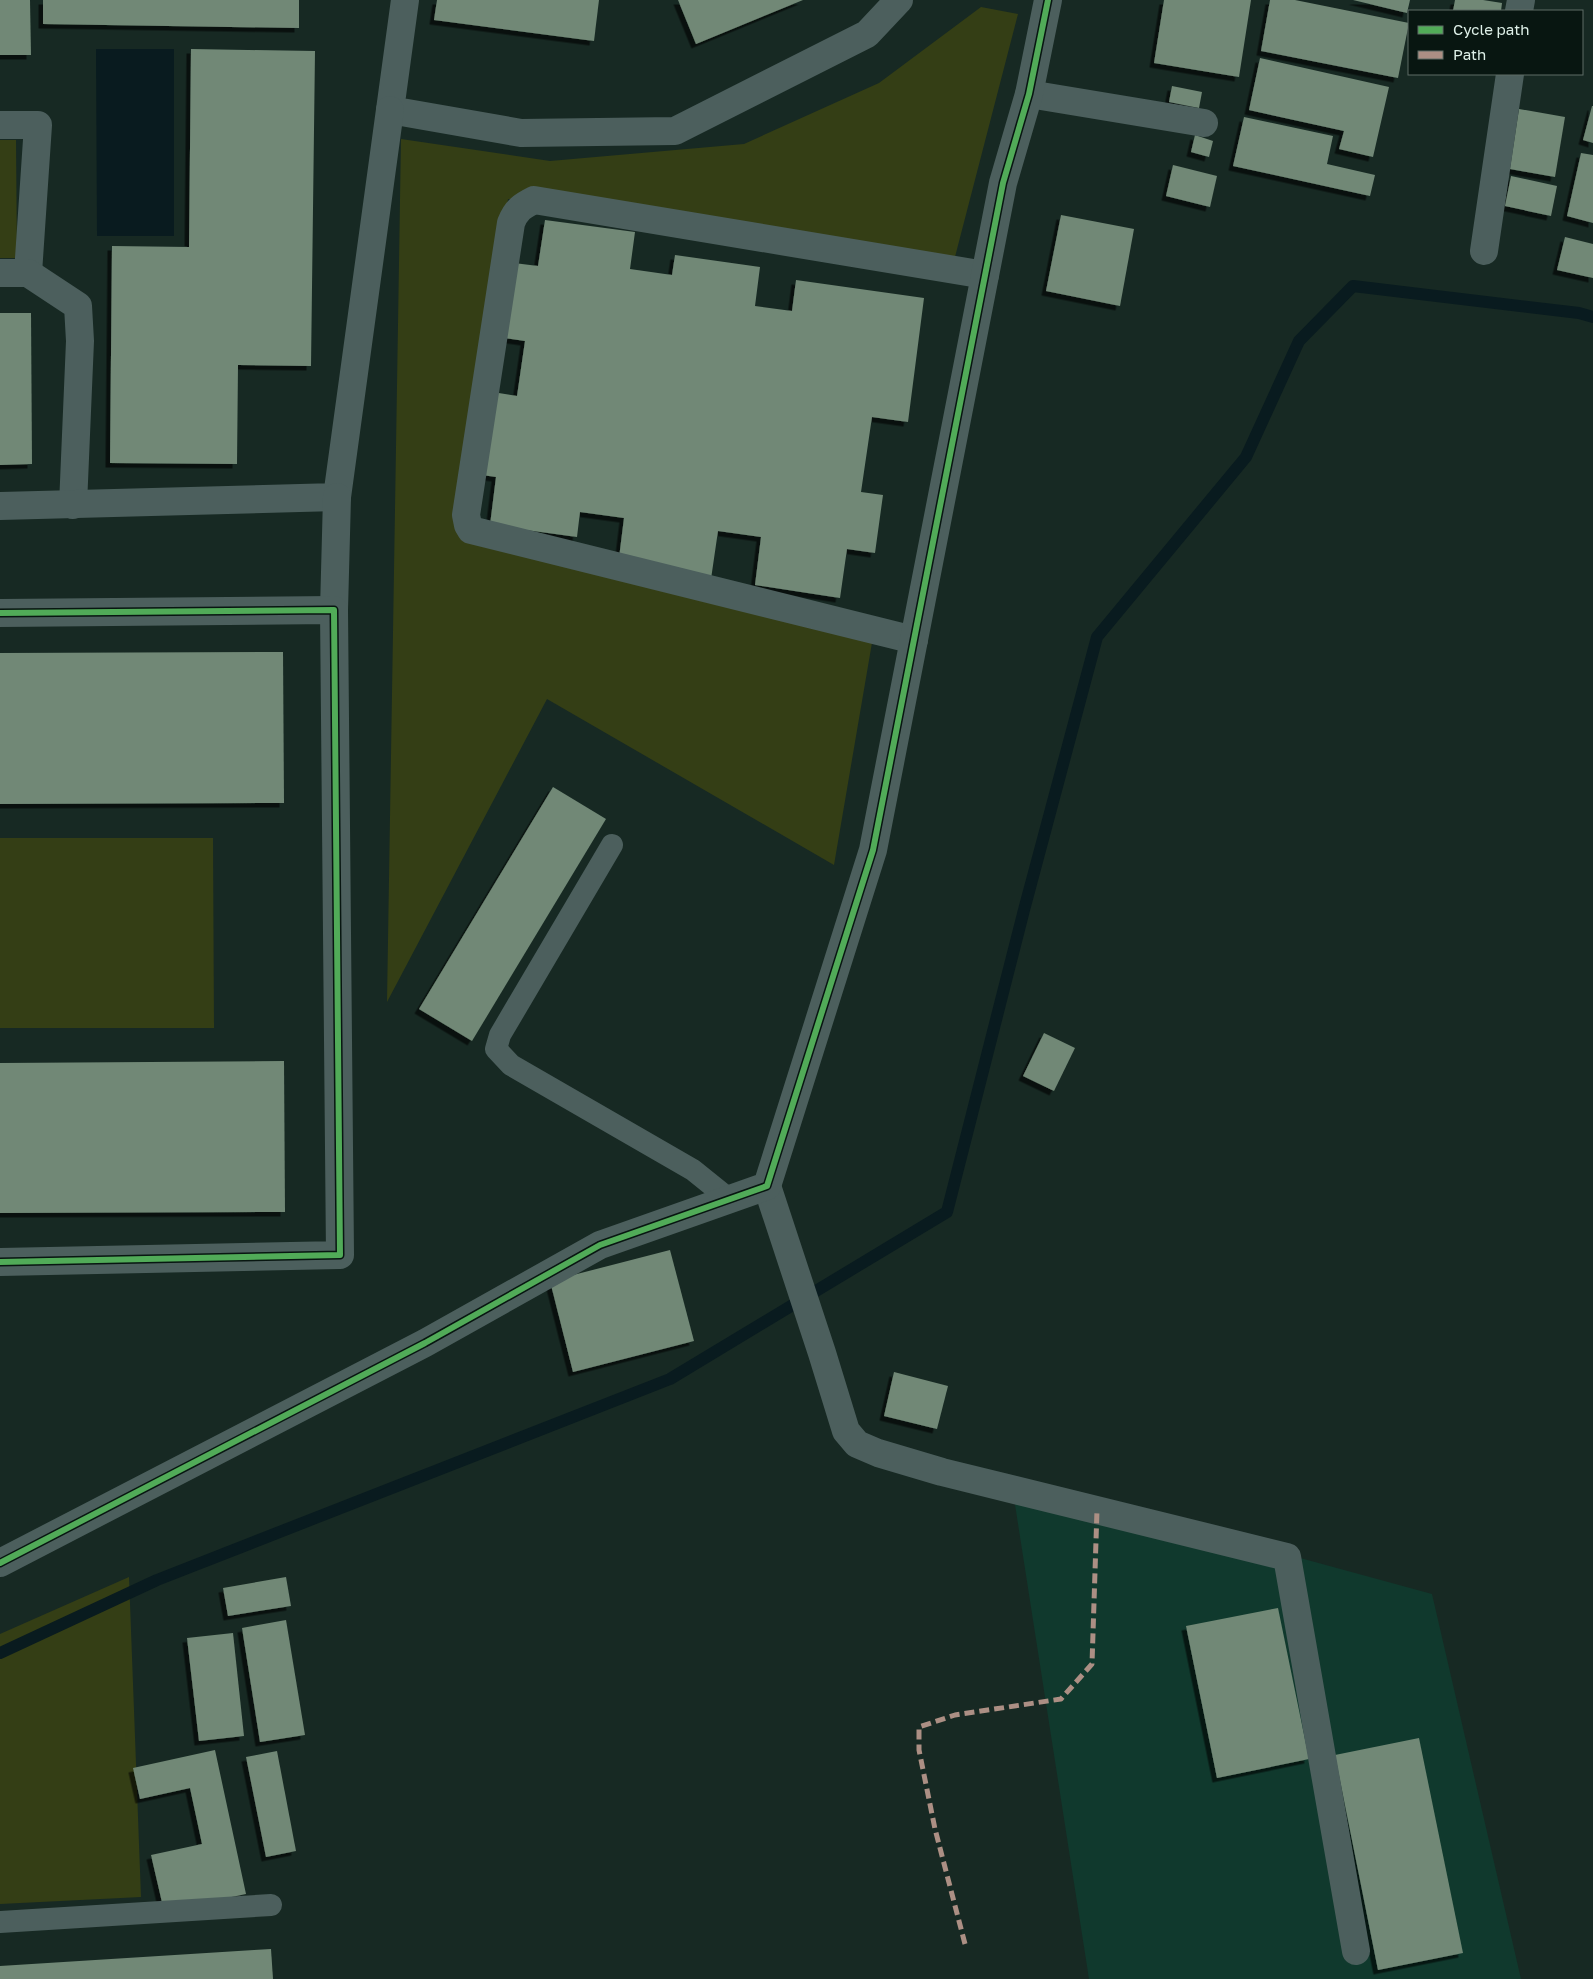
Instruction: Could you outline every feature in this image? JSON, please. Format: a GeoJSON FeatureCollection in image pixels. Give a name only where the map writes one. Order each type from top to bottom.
{"type":"FeatureCollection","features":[{"type":"Feature","properties":{"kind":"street"},"geometry":{"type":"LineString","coordinates":[[0,1262],[340,1254],[334,610],[337,497],[405,0]]}},
{"type":"Feature","properties":{"kind":"street"},"geometry":{"type":"LineString","coordinates":[[390,110],[521,133],[675,131],[867,34],[899,0]]}},
{"type":"Feature","properties":{"kind":"street"},"geometry":{"type":"LineString","coordinates":[[1048,0],[1029,94],[1003,183],[873,850],[767,1186],[846,1431],[857,1444],[878,1454],[942,1472],[1287,1557],[1356,1951]]}},
{"type":"Feature","properties":{"kind":"street"},"geometry":{"type":"LineString","coordinates":[[1484,251],[1510,75]]}},
{"type":"Feature","properties":{"kind":"street"},"geometry":{"type":"LineString","coordinates":[[1029,94],[1204,123]]}},
{"type":"Feature","properties":{"kind":"street"},"geometry":{"type":"LineString","coordinates":[[0,125],[38,125],[28,273]]}},
{"type":"Feature","properties":{"kind":"street"},"geometry":{"type":"LineString","coordinates":[[914,640],[479,534],[471,530],[466,515],[511,223],[515,212],[523,205],[534,200],[985,275]]}},
{"type":"Feature","properties":{"kind":"street"},"geometry":{"type":"LineString","coordinates":[[0,272],[28,273],[78,306],[80,341],[73,504]]}},
{"type":"Feature","properties":{"kind":"street"},"geometry":{"type":"LineString","coordinates":[[0,506],[337,497]]}},
{"type":"Feature","properties":{"kind":"street"},"geometry":{"type":"LineString","coordinates":[[0,612],[334,610]]}},
{"type":"Feature","properties":{"kind":"street"},"geometry":{"type":"LineString","coordinates":[[0,1563],[425,1343],[600,1245],[767,1186]]}},
{"type":"Feature","properties":{"kind":"lane"},"geometry":{"type":"LineString","coordinates":[[612,845],[500,1035],[496,1049],[511,1066],[692,1170],[728,1199]]}},
{"type":"Feature","properties":{"kind":"lane"},"geometry":{"type":"LineString","coordinates":[[0,1922],[271,1905]]}},
{"type":"Feature","properties":{"kind":"shaded area"},"geometry":{"type":"Polygon","coordinates":[[[981,7],[1018,14],[949,280],[508,199],[460,536],[874,631],[834,865],[547,699],[387,1002],[401,139],[550,161],[744,144],[879,83],[981,7]]]}},
{"type":"Feature","properties":{"kind":"shaded area"},"geometry":{"type":"Polygon","coordinates":[[[96,49],[174,49],[174,236],[97,236],[96,49]]]}},
{"type":"Feature","properties":{"kind":"shaded area"},"geometry":{"type":"Polygon","coordinates":[[[0,140],[16,140],[17,258],[0,258],[0,140]]]}},
{"type":"Feature","properties":{"kind":"shaded area"},"geometry":{"type":"Polygon","coordinates":[[[0,838],[213,838],[214,1028],[0,1028],[0,838]]]}},
{"type":"Feature","properties":{"kind":"shaded area"},"geometry":{"type":"Polygon","coordinates":[[[1011,1479],[1432,1594],[1521,1979],[1089,1979],[1011,1479]]]}},
{"type":"Feature","properties":{"kind":"shaded area"},"geometry":{"type":"Polygon","coordinates":[[[129,1577],[141,1897],[0,1904],[0,1634],[129,1577]]]}},
{"type":"Feature","properties":{"kind":"building"},"geometry":{"type":"Polygon","coordinates":[[[0,0],[30,0],[31,55],[0,55],[0,0]]]}},
{"type":"Feature","properties":{"kind":"building"},"geometry":{"type":"Polygon","coordinates":[[[43,0],[299,0],[299,28],[43,24],[43,0]]]}},
{"type":"Feature","properties":{"kind":"building"},"geometry":{"type":"Polygon","coordinates":[[[437,0],[599,0],[594,41],[434,20],[437,0]]]}},
{"type":"Feature","properties":{"kind":"building"},"geometry":{"type":"Polygon","coordinates":[[[678,0],[803,0],[696,44],[678,0]]]}},
{"type":"Feature","properties":{"kind":"building"},"geometry":{"type":"Polygon","coordinates":[[[1164,0],[1251,0],[1239,77],[1154,63],[1164,0]]]}},
{"type":"Feature","properties":{"kind":"building"},"geometry":{"type":"Polygon","coordinates":[[[1270,0],[1295,0],[1408,23],[1398,78],[1261,51],[1270,0]]]}},
{"type":"Feature","properties":{"kind":"building"},"geometry":{"type":"Polygon","coordinates":[[[1353,0],[1410,0],[1407,13],[1353,0]]]}},
{"type":"Feature","properties":{"kind":"building"},"geometry":{"type":"Polygon","coordinates":[[[1455,0],[1483,0],[1502,3],[1501,10],[1453,10],[1455,0]]]}},
{"type":"Feature","properties":{"kind":"building"},"geometry":{"type":"Polygon","coordinates":[[[191,49],[315,51],[311,366],[238,365],[237,464],[110,463],[112,246],[189,247],[191,49]]]}},
{"type":"Feature","properties":{"kind":"building"},"geometry":{"type":"Polygon","coordinates":[[[1260,58],[1389,87],[1373,157],[1339,149],[1344,131],[1249,110],[1260,58]]]}},
{"type":"Feature","properties":{"kind":"building"},"geometry":{"type":"Polygon","coordinates":[[[1172,86],[1202,92],[1199,108],[1169,102],[1172,86]]]}},
{"type":"Feature","properties":{"kind":"building"},"geometry":{"type":"Polygon","coordinates":[[[1593,106],[1593,143],[1583,140],[1593,106]]]}},
{"type":"Feature","properties":{"kind":"building"},"geometry":{"type":"Polygon","coordinates":[[[1519,109],[1565,117],[1555,177],[1510,169],[1519,109]]]}},
{"type":"Feature","properties":{"kind":"building"},"geometry":{"type":"Polygon","coordinates":[[[1244,117],[1333,136],[1327,164],[1375,175],[1370,196],[1233,166],[1244,117]]]}},
{"type":"Feature","properties":{"kind":"building"},"geometry":{"type":"Polygon","coordinates":[[[1195,135],[1213,141],[1209,157],[1191,152],[1195,135]]]}},
{"type":"Feature","properties":{"kind":"building"},"geometry":{"type":"Polygon","coordinates":[[[1581,153],[1593,155],[1593,223],[1567,216],[1581,153]]]}},
{"type":"Feature","properties":{"kind":"building"},"geometry":{"type":"Polygon","coordinates":[[[1173,165],[1217,176],[1210,207],[1166,196],[1173,165]]]}},
{"type":"Feature","properties":{"kind":"building"},"geometry":{"type":"Polygon","coordinates":[[[1511,176],[1557,186],[1551,216],[1505,206],[1511,176]]]}},
{"type":"Feature","properties":{"kind":"building"},"geometry":{"type":"Polygon","coordinates":[[[1061,215],[1134,229],[1120,306],[1046,291],[1061,215]]]}},
{"type":"Feature","properties":{"kind":"building"},"geometry":{"type":"Polygon","coordinates":[[[545,220],[635,232],[630,269],[672,275],[675,255],[760,267],[755,306],[792,311],[796,280],[924,298],[908,422],[872,417],[861,492],[883,495],[875,553],[847,549],[840,598],[755,585],[761,537],[718,531],[711,579],[618,566],[624,518],[580,512],[577,537],[490,525],[496,477],[475,474],[486,391],[517,396],[525,341],[498,337],[507,262],[538,266],[545,220]]]}},
{"type":"Feature","properties":{"kind":"building"},"geometry":{"type":"Polygon","coordinates":[[[1565,237],[1593,244],[1593,278],[1557,270],[1565,237]]]}},
{"type":"Feature","properties":{"kind":"building"},"geometry":{"type":"Polygon","coordinates":[[[0,313],[31,313],[32,464],[0,465],[0,313]]]}},
{"type":"Feature","properties":{"kind":"building"},"geometry":{"type":"Polygon","coordinates":[[[283,652],[284,803],[0,804],[0,653],[283,652]]]}},
{"type":"Feature","properties":{"kind":"building"},"geometry":{"type":"Polygon","coordinates":[[[553,787],[606,819],[472,1041],[419,1009],[553,787]]]}},
{"type":"Feature","properties":{"kind":"building"},"geometry":{"type":"Polygon","coordinates":[[[1044,1033],[1075,1048],[1054,1091],[1023,1076],[1044,1033]]]}},
{"type":"Feature","properties":{"kind":"building"},"geometry":{"type":"Polygon","coordinates":[[[284,1061],[285,1212],[0,1213],[0,1063],[284,1061]]]}},
{"type":"Feature","properties":{"kind":"building"},"geometry":{"type":"Polygon","coordinates":[[[670,1250],[694,1341],[573,1372],[550,1281],[670,1250]]]}},
{"type":"Feature","properties":{"kind":"building"},"geometry":{"type":"Polygon","coordinates":[[[894,1372],[948,1386],[937,1429],[884,1416],[894,1372]]]}},
{"type":"Feature","properties":{"kind":"building"},"geometry":{"type":"Polygon","coordinates":[[[286,1577],[291,1606],[228,1616],[223,1588],[286,1577]]]}},
{"type":"Feature","properties":{"kind":"building"},"geometry":{"type":"Polygon","coordinates":[[[1278,1608],[1309,1759],[1217,1778],[1186,1626],[1278,1608]]]}},
{"type":"Feature","properties":{"kind":"building"},"geometry":{"type":"Polygon","coordinates":[[[286,1620],[305,1735],[260,1742],[242,1628],[286,1620]]]}},
{"type":"Feature","properties":{"kind":"building"},"geometry":{"type":"Polygon","coordinates":[[[233,1633],[244,1736],[199,1741],[187,1638],[233,1633]]]}},
{"type":"Feature","properties":{"kind":"building"},"geometry":{"type":"Polygon","coordinates":[[[1419,1738],[1463,1953],[1378,1970],[1335,1755],[1419,1738]]]}},
{"type":"Feature","properties":{"kind":"building"},"geometry":{"type":"Polygon","coordinates":[[[215,1750],[246,1894],[164,1911],[151,1855],[202,1844],[190,1788],[140,1799],[133,1768],[215,1750]]]}},
{"type":"Feature","properties":{"kind":"building"},"geometry":{"type":"Polygon","coordinates":[[[277,1751],[296,1851],[266,1857],[246,1757],[277,1751]]]}},
{"type":"Feature","properties":{"kind":"building"},"geometry":{"type":"Polygon","coordinates":[[[271,1949],[273,1979],[0,1979],[0,1966],[271,1949]]]}},
{"type":"Feature","properties":{"kind":"waterway"},"geometry":{"type":"LineString","coordinates":[[0,1653],[157,1580],[670,1379],[947,1212],[1024,910],[1097,637],[1246,457],[1299,341],[1353,286],[1579,313],[1593,317]]}},
{"type":"Feature","properties":{"kind":"marked path"},"geometry":{"type":"LineString","coordinates":[[965,1944],[935,1829],[919,1750],[919,1727],[955,1715],[1061,1699],[1092,1664],[1097,1510]]}},
{"type":"Feature","properties":{"kind":"cycle path"},"geometry":{"type":"LineString","coordinates":[[0,1563],[425,1343],[600,1245],[767,1186],[873,850],[1003,183],[1029,94],[1048,0]]}},
{"type":"Feature","properties":{"kind":"cycle path"},"geometry":{"type":"LineString","coordinates":[[0,613],[334,610],[340,1255],[0,1262]]}}]}
